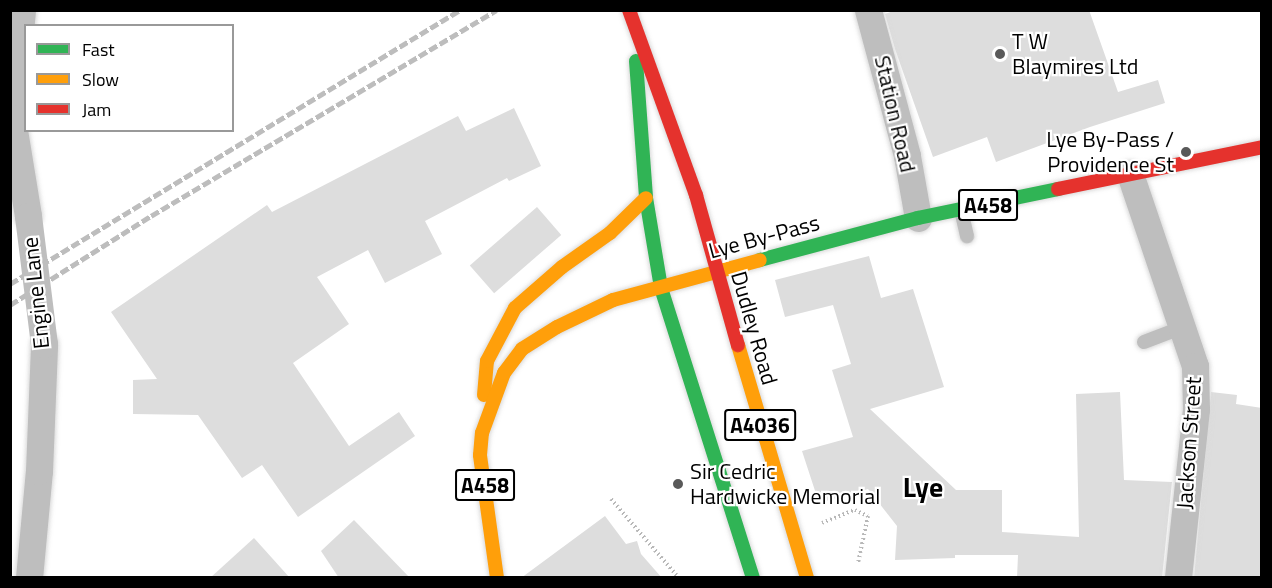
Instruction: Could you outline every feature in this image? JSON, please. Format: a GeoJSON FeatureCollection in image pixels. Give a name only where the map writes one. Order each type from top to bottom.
{"type":"FeatureCollection","features":[{"type":"Feature","properties":{"kind":"highway","name":"Dudley Road"},"geometry":{"type":"LineString","coordinates":[[632,17],[646,198],[661,288],[753,578]]}},
{"type":"Feature","properties":{"kind":"highway","name":"Dudley Road"},"geometry":{"type":"LineString","coordinates":[[632,17],[696,195],[716,272],[807,578]]}},
{"type":"Feature","properties":{"kind":"highway","name":"Lye By-Pass"},"geometry":{"type":"LineString","coordinates":[[497,578],[480,455],[482,433],[504,373],[522,349],[557,327],[613,300],[918,218],[1262,147]]}},
{"type":"Feature","properties":{"kind":"highway"},"geometry":{"type":"LineString","coordinates":[[482,433],[486,361],[515,308],[562,267],[610,233],[646,198]]}},
{"type":"Feature","properties":{"kind":"street","name":"Engine Lane"},"geometry":{"type":"LineString","coordinates":[[22,10],[12,118],[28,216],[44,344],[39,471],[29,578]]}},
{"type":"Feature","properties":{"kind":"street","name":"Station Road"},"geometry":{"type":"LineString","coordinates":[[868,10],[907,156],[918,218]]}},
{"type":"Feature","properties":{"kind":"street","name":"Jackson Street"},"geometry":{"type":"LineString","coordinates":[[1130,174],[1195,366],[1196,409],[1178,578]]}},
{"type":"Feature","properties":{"kind":"lane"},"geometry":{"type":"LineString","coordinates":[[961,210],[967,236]]}},
{"type":"Feature","properties":{"kind":"lane"},"geometry":{"type":"LineString","coordinates":[[1144,342],[1183,327]]}},
{"type":"Feature","properties":{"kind":"path"},"geometry":{"type":"LineString","coordinates":[[611,499],[679,578]]}},
{"type":"Feature","properties":{"kind":"path"},"geometry":{"type":"LineString","coordinates":[[822,523],[855,510],[868,516],[858,563]]}},
{"type":"Feature","properties":{"kind":"building","name":"T W Blaymires Ltd"},"geometry":{"type":"Polygon","coordinates":[[[896,10],[1089,10],[1118,92],[1158,80],[1165,103],[1090,127],[996,162],[987,137],[933,157],[885,14],[896,10]]]}},
{"type":"Feature","properties":{"kind":"building"},"geometry":{"type":"Polygon","coordinates":[[[514,108],[541,166],[509,181],[507,178],[425,221],[442,254],[385,283],[368,250],[317,277],[349,324],[293,363],[349,446],[399,412],[415,436],[298,517],[262,465],[242,478],[198,415],[133,414],[133,380],[157,379],[111,312],[267,205],[272,212],[458,116],[466,131],[514,108]]]}},
{"type":"Feature","properties":{"kind":"building"},"geometry":{"type":"Polygon","coordinates":[[[537,207],[561,235],[494,293],[470,265],[537,207]]]}},
{"type":"Feature","properties":{"kind":"building"},"geometry":{"type":"Polygon","coordinates":[[[869,256],[881,298],[913,289],[944,387],[870,409],[956,490],[1002,490],[1002,532],[1079,537],[1076,394],[1120,392],[1124,480],[1172,482],[1162,578],[1017,578],[1018,555],[955,555],[955,558],[895,560],[897,526],[868,489],[819,503],[802,451],[853,437],[832,370],[851,364],[833,305],[785,317],[775,280],[869,256]]]}},
{"type":"Feature","properties":{"kind":"building"},"geometry":{"type":"Polygon","coordinates":[[[1211,392],[1237,395],[1236,404],[1262,408],[1262,578],[1194,578],[1211,392]]]}},
{"type":"Feature","properties":{"kind":"building"},"geometry":{"type":"Polygon","coordinates":[[[605,516],[626,544],[637,541],[641,554],[662,578],[521,578],[605,516]]]}},
{"type":"Feature","properties":{"kind":"building"},"geometry":{"type":"Polygon","coordinates":[[[354,520],[410,578],[339,578],[321,551],[354,520]]]}},
{"type":"Feature","properties":{"kind":"building"},"geometry":{"type":"Polygon","coordinates":[[[254,538],[290,578],[210,578],[254,538]]]}},
{"type":"Feature","properties":{"kind":"railway"},"geometry":{"type":"LineString","coordinates":[[10,284],[460,10]]}},
{"type":"Feature","properties":{"kind":"railway"},"geometry":{"type":"LineString","coordinates":[[10,305],[151,216],[496,10]]}},
{"type":"Feature","properties":{"kind":"traffic: fast"},"geometry":{"type":"LineString","coordinates":[[636,61],[646,198],[661,288],[753,578]]}},
{"type":"Feature","properties":{"kind":"traffic: fast"},"geometry":{"type":"LineString","coordinates":[[760,260],[918,218],[1058,189]]}},
{"type":"Feature","properties":{"kind":"traffic: slow"},"geometry":{"type":"LineString","coordinates":[[484,395],[487,361],[515,308],[562,267],[610,233],[646,198]]}},
{"type":"Feature","properties":{"kind":"traffic: slow"},"geometry":{"type":"LineString","coordinates":[[497,578],[480,455],[482,433],[504,373],[522,349],[557,327],[613,300],[760,260]]}},
{"type":"Feature","properties":{"kind":"traffic: slow"},"geometry":{"type":"LineString","coordinates":[[738,345],[807,578]]}},
{"type":"Feature","properties":{"kind":"traffic: jam"},"geometry":{"type":"LineString","coordinates":[[629,10],[696,195],[738,345]]}},
{"type":"Feature","properties":{"kind":"traffic: jam"},"geometry":{"type":"LineString","coordinates":[[1058,189],[1262,147]]}},
{"type":"Feature","properties":{"kind":"place","name":"T W Blaymires Ltd"},"geometry":{"type":"Point","coordinates":[1000,54]}},
{"type":"Feature","properties":{"kind":"place","name":"Lye By-Pass / Providence St"},"geometry":{"type":"Point","coordinates":[1186,152]}},
{"type":"Feature","properties":{"kind":"place","name":"Sir Cedric Hardwicke Memorial"},"geometry":{"type":"Point","coordinates":[678,484]}},
{"type":"Feature","properties":{"kind":"district","name":"Lye"},"geometry":{"type":"Point","coordinates":[923,487]}}]}
